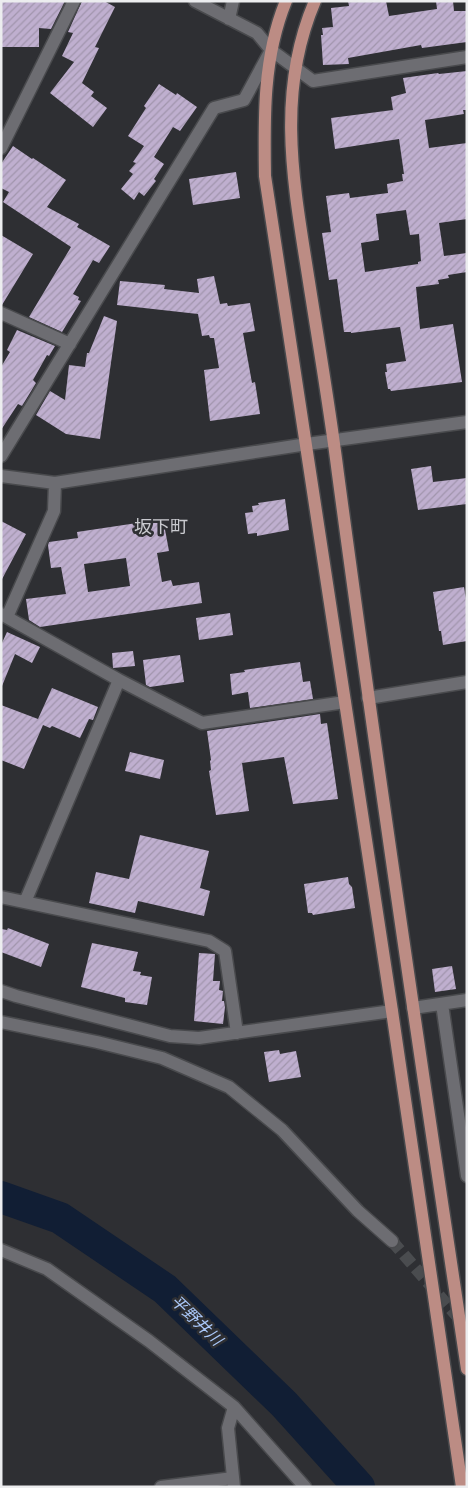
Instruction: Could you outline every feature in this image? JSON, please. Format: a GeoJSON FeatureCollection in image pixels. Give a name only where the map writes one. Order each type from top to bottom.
{"type":"FeatureCollection","features":[{"type":"Feature","properties":{"kind":"main road"},"geometry":{"type":"LineString","coordinates":[[286,1],[271,50],[264,112],[265,176],[307,444],[462,1487]]}},
{"type":"Feature","properties":{"kind":"main road"},"geometry":{"type":"LineString","coordinates":[[314,1],[305,25],[295,68],[290,112],[293,177],[334,440],[368,698],[467,1369]]}},
{"type":"Feature","properties":{"kind":"street"},"geometry":{"type":"LineString","coordinates":[[1,148],[74,1]]}},
{"type":"Feature","properties":{"kind":"street"},"geometry":{"type":"LineString","coordinates":[[195,1],[257,33],[271,50],[313,81],[467,57]]}},
{"type":"Feature","properties":{"kind":"street"},"geometry":{"type":"LineString","coordinates":[[229,19],[233,1]]}},
{"type":"Feature","properties":{"kind":"street"},"geometry":{"type":"LineString","coordinates":[[1,456],[214,108],[244,100],[271,50]]}},
{"type":"Feature","properties":{"kind":"street"},"geometry":{"type":"LineString","coordinates":[[1,313],[70,344]]}},
{"type":"Feature","properties":{"kind":"street"},"geometry":{"type":"LineString","coordinates":[[1,476],[55,483],[334,440],[467,422]]}},
{"type":"Feature","properties":{"kind":"street"},"geometry":{"type":"LineString","coordinates":[[55,483],[54,510],[4,616],[119,680],[202,723],[345,702]]}},
{"type":"Feature","properties":{"kind":"street"},"geometry":{"type":"LineString","coordinates":[[24,902],[119,680]]}},
{"type":"Feature","properties":{"kind":"street"},"geometry":{"type":"LineString","coordinates":[[368,698],[467,682]]}},
{"type":"Feature","properties":{"kind":"street"},"geometry":{"type":"LineString","coordinates":[[1,897],[208,941],[225,951],[238,1033]]}},
{"type":"Feature","properties":{"kind":"street"},"geometry":{"type":"LineString","coordinates":[[1,991],[170,1036],[200,1038],[392,1011]]}},
{"type":"Feature","properties":{"kind":"street"},"geometry":{"type":"LineString","coordinates":[[413,1008],[467,1000]]}},
{"type":"Feature","properties":{"kind":"street"},"geometry":{"type":"LineString","coordinates":[[442,1004],[467,1176]]}},
{"type":"Feature","properties":{"kind":"street"},"geometry":{"type":"LineString","coordinates":[[1,1022],[162,1058],[229,1087],[282,1130],[358,1211],[392,1241]]}},
{"type":"Feature","properties":{"kind":"street"},"geometry":{"type":"LineString","coordinates":[[1,1250],[47,1269],[148,1341],[234,1407],[305,1487]]}},
{"type":"Feature","properties":{"kind":"street"},"geometry":{"type":"LineString","coordinates":[[161,1487],[234,1483],[228,1428],[234,1407]]}},
{"type":"Feature","properties":{"kind":"building"},"geometry":{"type":"Polygon","coordinates":[[[1,1],[65,1],[51,29],[39,28],[39,47],[1,47],[1,1]]]}},
{"type":"Feature","properties":{"kind":"building"},"geometry":{"type":"Polygon","coordinates":[[[82,1],[104,1],[115,7],[95,47],[99,48],[82,83],[94,92],[91,96],[107,108],[93,127],[50,93],[74,62],[62,56],[73,33],[68,32],[82,1]]]}},
{"type":"Feature","properties":{"kind":"building"},"geometry":{"type":"Polygon","coordinates":[[[348,1],[386,1],[389,16],[437,9],[436,1],[453,1],[454,11],[467,11],[467,42],[422,48],[421,45],[348,58],[349,64],[323,65],[322,28],[333,27],[331,8],[349,6],[348,1]]]}},
{"type":"Feature","properties":{"kind":"building"},"geometry":{"type":"Polygon","coordinates":[[[467,71],[467,110],[463,110],[464,114],[425,120],[429,148],[467,143],[467,219],[439,223],[444,256],[467,253],[467,272],[448,275],[449,278],[438,280],[439,284],[416,287],[420,329],[453,324],[462,382],[391,391],[388,389],[385,372],[387,372],[386,364],[406,361],[400,327],[351,333],[344,332],[337,279],[329,280],[322,233],[331,232],[326,196],[349,193],[350,198],[388,193],[387,184],[403,181],[402,174],[404,174],[399,139],[335,149],[331,118],[393,110],[391,97],[406,93],[403,78],[467,71]],[[406,210],[376,214],[379,240],[361,243],[365,272],[418,264],[421,261],[419,234],[410,235],[406,210]]]}},
{"type":"Feature","properties":{"kind":"building"},"geometry":{"type":"Polygon","coordinates":[[[159,84],[176,95],[177,93],[197,107],[180,131],[173,127],[154,157],[164,164],[154,179],[156,181],[144,196],[139,192],[134,200],[121,189],[133,174],[129,171],[136,163],[133,162],[144,146],[128,136],[146,108],[144,106],[159,84]]]}},
{"type":"Feature","properties":{"kind":"building"},"geometry":{"type":"Polygon","coordinates":[[[13,146],[66,180],[47,207],[79,224],[77,227],[110,246],[99,263],[93,260],[73,294],[79,297],[78,300],[81,301],[62,332],[29,317],[71,247],[3,202],[9,192],[1,188],[1,164],[13,146]]]}},
{"type":"Feature","properties":{"kind":"building"},"geometry":{"type":"Polygon","coordinates":[[[236,172],[240,198],[193,205],[189,179],[236,172]]]}},
{"type":"Feature","properties":{"kind":"building"},"geometry":{"type":"Polygon","coordinates":[[[1,235],[33,254],[2,305],[1,305],[1,235]]]}},
{"type":"Feature","properties":{"kind":"building"},"geometry":{"type":"Polygon","coordinates":[[[214,276],[220,304],[227,303],[228,306],[250,303],[255,331],[243,333],[252,383],[255,382],[260,414],[210,421],[204,370],[219,368],[214,338],[210,338],[209,335],[202,336],[198,314],[117,305],[120,281],[165,285],[164,289],[199,293],[197,279],[214,276]]]}},
{"type":"Feature","properties":{"kind":"building"},"geometry":{"type":"Polygon","coordinates":[[[104,316],[117,321],[100,439],[66,434],[36,415],[50,391],[65,400],[69,365],[85,367],[87,353],[89,353],[104,316]]]}},
{"type":"Feature","properties":{"kind":"building"},"geometry":{"type":"Polygon","coordinates":[[[17,330],[55,346],[49,356],[47,355],[33,380],[36,383],[22,406],[18,404],[1,430],[1,367],[10,352],[7,350],[17,330]]]}},
{"type":"Feature","properties":{"kind":"building"},"geometry":{"type":"Polygon","coordinates":[[[431,466],[433,482],[467,478],[467,504],[418,510],[411,469],[431,466]]]}},
{"type":"Feature","properties":{"kind":"building"},"geometry":{"type":"Polygon","coordinates":[[[285,499],[289,530],[257,536],[257,533],[248,534],[245,513],[253,512],[252,506],[259,505],[258,503],[285,499]]]}},
{"type":"Feature","properties":{"kind":"building"},"geometry":{"type":"Polygon","coordinates":[[[157,520],[157,523],[162,522],[169,551],[157,553],[162,582],[171,580],[173,586],[199,582],[202,603],[40,627],[29,620],[26,599],[66,594],[61,567],[51,568],[48,545],[49,542],[78,538],[77,532],[157,520]],[[126,558],[84,564],[88,592],[130,586],[126,558]]]}},
{"type":"Feature","properties":{"kind":"building"},"geometry":{"type":"Polygon","coordinates":[[[1,521],[26,534],[1,581],[1,521]]]}},
{"type":"Feature","properties":{"kind":"building"},"geometry":{"type":"Polygon","coordinates":[[[464,587],[467,605],[467,641],[443,645],[433,592],[464,587]]]}},
{"type":"Feature","properties":{"kind":"building"},"geometry":{"type":"Polygon","coordinates":[[[230,613],[233,635],[199,640],[196,618],[230,613]]]}},
{"type":"Feature","properties":{"kind":"building"},"geometry":{"type":"Polygon","coordinates":[[[7,632],[40,647],[32,663],[15,654],[2,686],[1,645],[7,632]]]}},
{"type":"Feature","properties":{"kind":"building"},"geometry":{"type":"Polygon","coordinates":[[[133,651],[135,666],[113,668],[112,653],[133,651]]]}},
{"type":"Feature","properties":{"kind":"building"},"geometry":{"type":"Polygon","coordinates":[[[180,655],[184,682],[150,687],[146,685],[143,660],[180,655]]]}},
{"type":"Feature","properties":{"kind":"building"},"geometry":{"type":"Polygon","coordinates":[[[300,662],[303,682],[310,681],[313,699],[250,708],[248,692],[232,695],[230,674],[245,672],[244,670],[300,662]]]}},
{"type":"Feature","properties":{"kind":"building"},"geometry":{"type":"Polygon","coordinates":[[[52,688],[98,707],[93,720],[89,719],[80,738],[52,726],[50,728],[43,725],[24,769],[1,760],[1,705],[38,719],[52,688]]]}},
{"type":"Feature","properties":{"kind":"building"},"geometry":{"type":"Polygon","coordinates":[[[320,714],[321,724],[327,723],[338,799],[293,804],[284,757],[242,763],[249,811],[216,815],[209,771],[211,770],[211,760],[207,731],[320,714]]]}},
{"type":"Feature","properties":{"kind":"building"},"geometry":{"type":"Polygon","coordinates":[[[130,752],[164,760],[160,779],[125,771],[130,752]]]}},
{"type":"Feature","properties":{"kind":"building"},"geometry":{"type":"Polygon","coordinates":[[[140,835],[209,851],[200,888],[210,891],[204,916],[138,901],[135,913],[89,903],[96,872],[129,879],[140,835]]]}},
{"type":"Feature","properties":{"kind":"building"},"geometry":{"type":"Polygon","coordinates":[[[348,877],[349,884],[352,887],[355,908],[313,915],[308,913],[304,884],[348,877]]]}},
{"type":"Feature","properties":{"kind":"building"},"geometry":{"type":"Polygon","coordinates":[[[8,928],[49,944],[41,967],[1,952],[1,929],[7,930],[8,928]]]}},
{"type":"Feature","properties":{"kind":"building"},"geometry":{"type":"Polygon","coordinates":[[[92,943],[138,952],[133,971],[141,972],[140,975],[152,977],[147,1005],[125,1002],[125,998],[81,987],[92,943]]]}},
{"type":"Feature","properties":{"kind":"building"},"geometry":{"type":"Polygon","coordinates":[[[199,953],[215,954],[213,981],[220,981],[219,990],[223,991],[222,1001],[224,1001],[225,1007],[223,1024],[194,1021],[199,953]]]}},
{"type":"Feature","properties":{"kind":"building"},"geometry":{"type":"Polygon","coordinates":[[[452,966],[456,989],[435,992],[432,969],[452,966]]]}},
{"type":"Feature","properties":{"kind":"building"},"geometry":{"type":"Polygon","coordinates":[[[279,1050],[280,1054],[296,1051],[301,1077],[269,1082],[264,1052],[279,1050]]]}},
{"type":"Feature","properties":{"kind":"waterway","name":"平野井川"},"geometry":{"type":"LineString","coordinates":[[1,1197],[60,1218],[165,1289],[284,1404],[359,1487]]}},
{"type":"Feature","properties":{"kind":"tunnel"},"geometry":{"type":"LineString","coordinates":[[392,1241],[462,1322]]}},
{"type":"Feature","properties":{"kind":"district","name":"坂下町"},"geometry":{"type":"Point","coordinates":[161,526]}}]}
